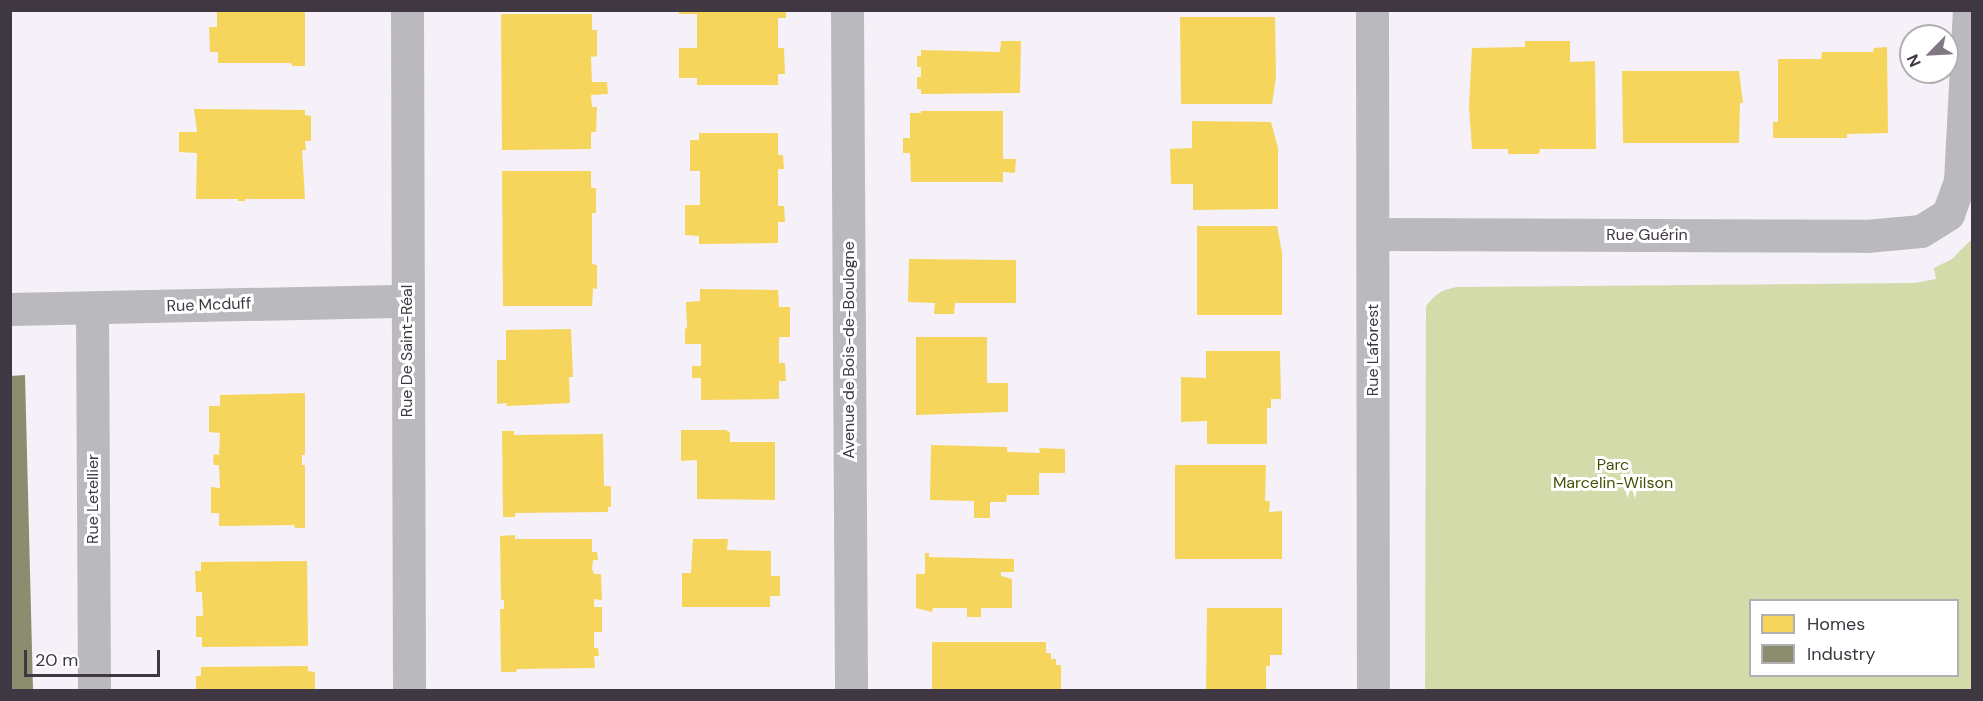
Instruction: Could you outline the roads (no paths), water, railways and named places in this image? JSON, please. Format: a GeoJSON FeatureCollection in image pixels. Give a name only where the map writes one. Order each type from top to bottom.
{"type":"FeatureCollection","features":[{"type":"Feature","properties":{"kind":"street","name":"Rue De Saint-Réal"},"geometry":{"type":"LineString","coordinates":[[407,10],[409,690]]}},
{"type":"Feature","properties":{"kind":"street","name":"Avenue de Bois-de-Boulogne"},"geometry":{"type":"LineString","coordinates":[[847,10],[850,690]]}},
{"type":"Feature","properties":{"kind":"street","name":"Rue Laforest"},"geometry":{"type":"LineString","coordinates":[[1372,10],[1373,690]]}},
{"type":"Feature","properties":{"kind":"street","name":"Rue Guérin"},"geometry":{"type":"LineString","coordinates":[[1373,234],[1866,236],[1921,231],[1948,214],[1954,205],[1960,181],[1969,10]]}},
{"type":"Feature","properties":{"kind":"street","name":"Rue Mcduff"},"geometry":{"type":"LineString","coordinates":[[10,309],[407,301]]}},
{"type":"Feature","properties":{"kind":"street","name":"Rue Letellier"},"geometry":{"type":"LineString","coordinates":[[92,308],[94,690]]}},
{"type":"Feature","properties":{"kind":"park label","name":"Parc Marcelin-Wilson"},"geometry":{"type":"Point","coordinates":[1613,474]}}]}
